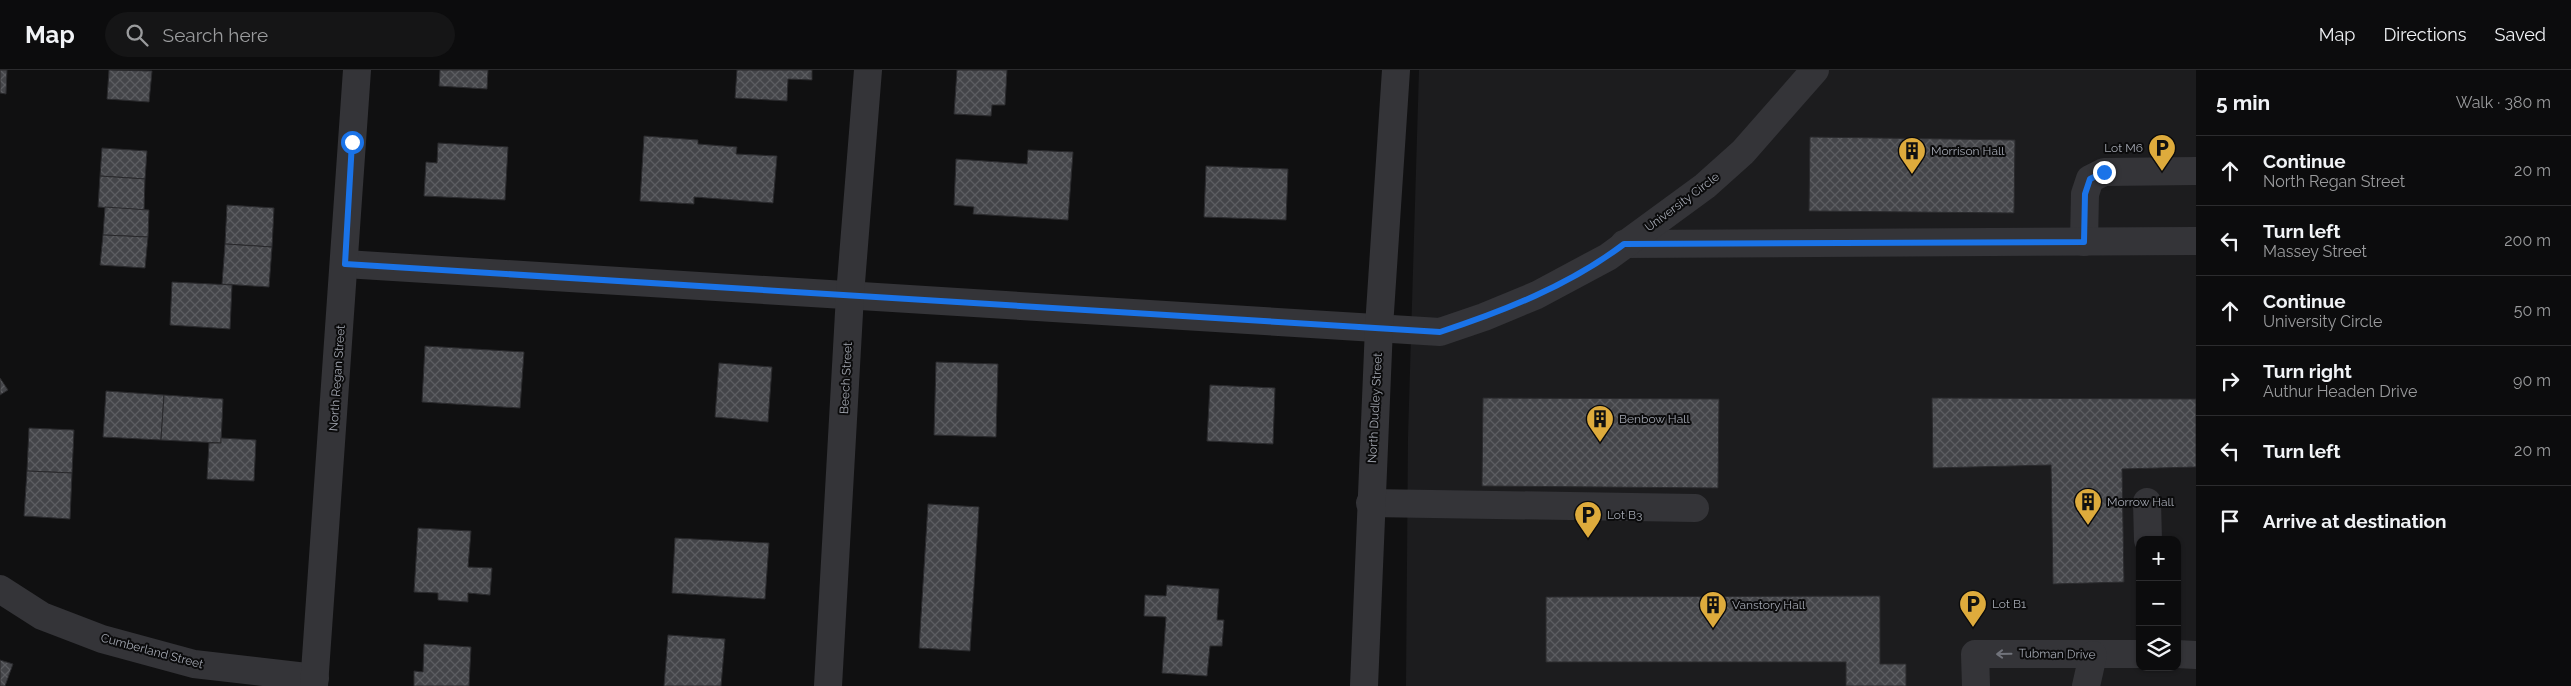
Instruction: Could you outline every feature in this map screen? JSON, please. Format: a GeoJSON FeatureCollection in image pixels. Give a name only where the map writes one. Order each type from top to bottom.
{"type":"FeatureCollection","features":[{"type":"Feature","properties":{"kind":"street","name":"North Regan Street"},"geometry":{"type":"LineString","coordinates":[[315,682],[357,70]]}},
{"type":"Feature","properties":{"kind":"street","name":"Beech Street"},"geometry":{"type":"LineString","coordinates":[[828,686],[850,295],[868,70]]}},
{"type":"Feature","properties":{"kind":"street","name":"North Dudley Street"},"geometry":{"type":"LineString","coordinates":[[1364,686],[1370,502],[1379,327],[1396,70]]}},
{"type":"Feature","properties":{"kind":"street","name":"University Circle"},"geometry":{"type":"LineString","coordinates":[[345,264],[1440,332],[1536,295],[1608,257],[1705,186],[1743,152],[1815,70]]}},
{"type":"Feature","properties":{"kind":"street"},"geometry":{"type":"LineString","coordinates":[[2084,242],[2085,194],[2090,179],[2104,172],[2196,172]]}},
{"type":"Feature","properties":{"kind":"street"},"geometry":{"type":"LineString","coordinates":[[1624,244],[2196,241]]}},
{"type":"Feature","properties":{"kind":"street"},"geometry":{"type":"LineString","coordinates":[[1370,502],[1695,508]]}},
{"type":"Feature","properties":{"kind":"street"},"geometry":{"type":"LineString","coordinates":[[2147,502],[2148,536]]}},
{"type":"Feature","properties":{"kind":"street","name":"Cumberland Street"},"geometry":{"type":"LineString","coordinates":[[0,589],[42,616],[102,639],[194,664],[315,682]]}},
{"type":"Feature","properties":{"kind":"street","name":"Tubman Drive"},"geometry":{"type":"LineString","coordinates":[[1976,686],[1975,654],[2136,654]]}},
{"type":"Feature","properties":{"kind":"street"},"geometry":{"type":"LineString","coordinates":[[2086,686],[2093,654]]}},
{"type":"Feature","properties":{"kind":"street"},"geometry":{"type":"LineString","coordinates":[[2181,654],[2196,654]]}},
{"type":"Feature","properties":{"kind":"shaded area"},"geometry":{"type":"Polygon","coordinates":[[[1419,70],[2196,70],[2196,686],[1406,686],[1408,437],[1419,70]]]}},
{"type":"Feature","properties":{"kind":"building"},"geometry":{"type":"Polygon","coordinates":[[[0,70],[7,70],[6,94],[0,93],[0,70]]]}},
{"type":"Feature","properties":{"kind":"building"},"geometry":{"type":"Polygon","coordinates":[[[109,70],[152,71],[149,102],[107,99],[109,70]]]}},
{"type":"Feature","properties":{"kind":"building"},"geometry":{"type":"Polygon","coordinates":[[[440,70],[488,70],[487,89],[439,86],[440,70]]]}},
{"type":"Feature","properties":{"kind":"building"},"geometry":{"type":"Polygon","coordinates":[[[737,70],[812,70],[812,80],[788,79],[787,101],[735,98],[737,70]]]}},
{"type":"Feature","properties":{"kind":"building"},"geometry":{"type":"Polygon","coordinates":[[[957,70],[1007,70],[1005,105],[992,105],[991,116],[954,114],[957,70]]]}},
{"type":"Feature","properties":{"kind":"building"},"geometry":{"type":"Polygon","coordinates":[[[644,136],[698,140],[698,144],[737,147],[736,154],[777,156],[773,203],[694,197],[694,204],[640,201],[644,136]]]}},
{"type":"Feature","properties":{"kind":"building","name":"Morrison Hall"},"geometry":{"type":"Polygon","coordinates":[[[1810,137],[2015,140],[2014,213],[1809,211],[1810,137]]]}},
{"type":"Feature","properties":{"kind":"building"},"geometry":{"type":"Polygon","coordinates":[[[438,143],[508,147],[505,200],[424,196],[426,162],[437,163],[438,143]]]}},
{"type":"Feature","properties":{"kind":"building"},"geometry":{"type":"Polygon","coordinates":[[[102,148],[147,151],[145,179],[100,176],[102,148]]]}},
{"type":"Feature","properties":{"kind":"building"},"geometry":{"type":"Polygon","coordinates":[[[1028,150],[1073,152],[1068,220],[973,214],[974,207],[954,205],[956,159],[1027,164],[1028,150]]]}},
{"type":"Feature","properties":{"kind":"building"},"geometry":{"type":"Polygon","coordinates":[[[1206,166],[1288,169],[1286,220],[1204,217],[1206,166]]]}},
{"type":"Feature","properties":{"kind":"building"},"geometry":{"type":"Polygon","coordinates":[[[100,176],[145,179],[144,210],[98,207],[100,176]]]}},
{"type":"Feature","properties":{"kind":"building"},"geometry":{"type":"Polygon","coordinates":[[[227,205],[274,208],[272,247],[225,244],[227,205]]]}},
{"type":"Feature","properties":{"kind":"building"},"geometry":{"type":"Polygon","coordinates":[[[105,207],[149,210],[148,237],[103,235],[105,207]]]}},
{"type":"Feature","properties":{"kind":"building"},"geometry":{"type":"Polygon","coordinates":[[[103,235],[148,237],[145,268],[100,265],[103,235]]]}},
{"type":"Feature","properties":{"kind":"building"},"geometry":{"type":"Polygon","coordinates":[[[225,244],[272,247],[269,287],[222,284],[225,244]]]}},
{"type":"Feature","properties":{"kind":"building"},"geometry":{"type":"Polygon","coordinates":[[[172,282],[232,285],[230,329],[170,325],[172,282]]]}},
{"type":"Feature","properties":{"kind":"building"},"geometry":{"type":"Polygon","coordinates":[[[425,346],[524,352],[520,408],[422,402],[425,346]]]}},
{"type":"Feature","properties":{"kind":"building"},"geometry":{"type":"Polygon","coordinates":[[[936,362],[998,364],[996,437],[934,435],[936,362]]]}},
{"type":"Feature","properties":{"kind":"building"},"geometry":{"type":"Polygon","coordinates":[[[719,363],[772,367],[768,422],[715,417],[719,363]]]}},
{"type":"Feature","properties":{"kind":"building"},"geometry":{"type":"Polygon","coordinates":[[[0,378],[8,390],[0,395],[0,378]]]}},
{"type":"Feature","properties":{"kind":"building"},"geometry":{"type":"Polygon","coordinates":[[[1210,385],[1275,388],[1273,444],[1207,441],[1210,385]]]}},
{"type":"Feature","properties":{"kind":"building"},"geometry":{"type":"Polygon","coordinates":[[[106,391],[164,395],[161,440],[103,437],[106,391]]]}},
{"type":"Feature","properties":{"kind":"building"},"geometry":{"type":"Polygon","coordinates":[[[164,395],[223,399],[221,443],[161,440],[164,395]]]}},
{"type":"Feature","properties":{"kind":"building","name":"Benbow Hall"},"geometry":{"type":"Polygon","coordinates":[[[1483,398],[1719,399],[1718,488],[1482,486],[1483,398]]]}},
{"type":"Feature","properties":{"kind":"building","name":"Morrow Hall"},"geometry":{"type":"Polygon","coordinates":[[[1932,398],[2196,399],[2196,467],[2122,469],[2124,582],[2053,584],[2051,465],[1933,468],[1932,398]]]}},
{"type":"Feature","properties":{"kind":"building"},"geometry":{"type":"Polygon","coordinates":[[[29,428],[74,430],[72,473],[27,471],[29,428]]]}},
{"type":"Feature","properties":{"kind":"building"},"geometry":{"type":"Polygon","coordinates":[[[221,438],[256,440],[254,481],[207,479],[209,443],[221,443],[221,438]]]}},
{"type":"Feature","properties":{"kind":"building"},"geometry":{"type":"Polygon","coordinates":[[[27,471],[72,473],[70,519],[24,516],[27,471]]]}},
{"type":"Feature","properties":{"kind":"building"},"geometry":{"type":"Polygon","coordinates":[[[928,504],[979,507],[970,651],[919,648],[928,504]]]}},
{"type":"Feature","properties":{"kind":"building"},"geometry":{"type":"Polygon","coordinates":[[[418,528],[471,531],[468,567],[492,568],[490,595],[468,593],[468,602],[438,600],[438,593],[414,592],[418,528]]]}},
{"type":"Feature","properties":{"kind":"building"},"geometry":{"type":"Polygon","coordinates":[[[675,538],[769,543],[765,599],[672,593],[675,538]]]}},
{"type":"Feature","properties":{"kind":"building"},"geometry":{"type":"Polygon","coordinates":[[[1167,585],[1219,589],[1217,620],[1224,620],[1222,646],[1210,646],[1207,676],[1162,673],[1166,617],[1144,616],[1145,595],[1166,596],[1167,585]]]}},
{"type":"Feature","properties":{"kind":"building","name":"Vanstory Hall"},"geometry":{"type":"Polygon","coordinates":[[[1880,596],[1880,664],[1906,664],[1906,686],[1846,686],[1846,662],[1546,662],[1546,597],[1880,596]]]}},
{"type":"Feature","properties":{"kind":"building"},"geometry":{"type":"Polygon","coordinates":[[[668,635],[725,639],[721,686],[664,686],[668,635]]]}},
{"type":"Feature","properties":{"kind":"building"},"geometry":{"type":"Polygon","coordinates":[[[424,644],[471,647],[469,686],[414,686],[414,671],[423,672],[424,644]]]}},
{"type":"Feature","properties":{"kind":"building"},"geometry":{"type":"Polygon","coordinates":[[[0,660],[13,664],[5,686],[0,686],[0,660]]]}},
{"type":"Feature","properties":{"kind":"place","name":"Lot M6"},"geometry":{"type":"Point","coordinates":[2162,172]}},
{"type":"Feature","properties":{"kind":"place","name":"Morrison Hall"},"geometry":{"type":"Point","coordinates":[1912,175]}},
{"type":"Feature","properties":{"kind":"place","name":"Benbow Hall"},"geometry":{"type":"Point","coordinates":[1600,443]}},
{"type":"Feature","properties":{"kind":"place","name":"Morrow Hall"},"geometry":{"type":"Point","coordinates":[2088,526]}},
{"type":"Feature","properties":{"kind":"place","name":"Lot B3"},"geometry":{"type":"Point","coordinates":[1588,539]}},
{"type":"Feature","properties":{"kind":"place","name":"Lot B1"},"geometry":{"type":"Point","coordinates":[1973,628]}},
{"type":"Feature","properties":{"kind":"place","name":"Vanstory Hall"},"geometry":{"type":"Point","coordinates":[1713,629]}},
{"type":"Feature","properties":{"kind":"route"},"geometry":{"type":"LineString","coordinates":[[352,142],[345,264],[1440,332],[1484,317],[1536,295],[1608,257],[1624,244],[2084,242],[2085,194],[2090,179],[2104,172]]}}]}
